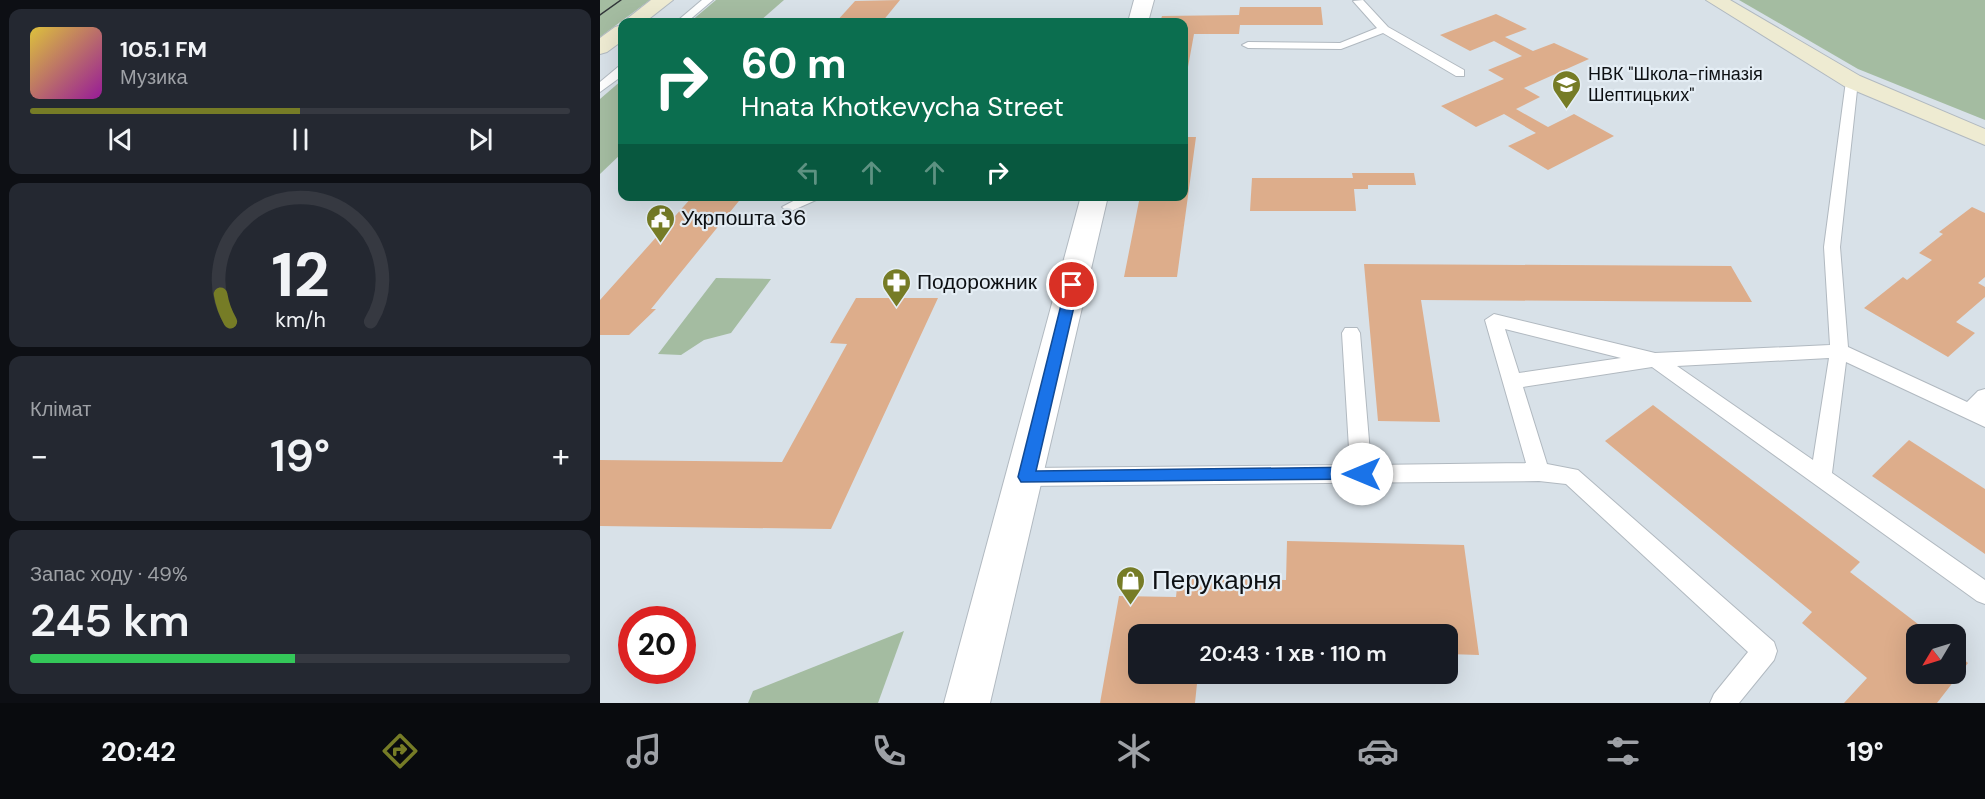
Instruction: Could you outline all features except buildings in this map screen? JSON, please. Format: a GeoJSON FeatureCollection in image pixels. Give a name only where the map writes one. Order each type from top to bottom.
{"type":"FeatureCollection","features":[{"type":"Feature","properties":{"kind":"street"},"geometry":{"type":"LineString","coordinates":[[638,18],[663,0]]}},
{"type":"Feature","properties":{"kind":"street"},"geometry":{"type":"LineString","coordinates":[[1139,18],[1144,0]]}},
{"type":"Feature","properties":{"kind":"street"},"geometry":{"type":"LineString","coordinates":[[1716,0],[1852,81],[1985,138]]}},
{"type":"Feature","properties":{"kind":"street"},"geometry":{"type":"LineString","coordinates":[[600,48],[618,34]]}},
{"type":"Feature","properties":{"kind":"street"},"geometry":{"type":"LineString","coordinates":[[968,703],[1094,201]]}},
{"type":"Feature","properties":{"kind":"lane"},"geometry":{"type":"LineString","coordinates":[[686,18],[708,0]]}},
{"type":"Feature","properties":{"kind":"lane"},"geometry":{"type":"LineString","coordinates":[[1359,0],[1384,29],[1460,73]]}},
{"type":"Feature","properties":{"kind":"lane"},"geometry":{"type":"LineString","coordinates":[[1248,45],[1341,46],[1384,29]]}},
{"type":"Feature","properties":{"kind":"lane"},"geometry":{"type":"LineString","coordinates":[[600,88],[618,73]]}},
{"type":"Feature","properties":{"kind":"lane"},"geometry":{"type":"LineString","coordinates":[[1821,475],[1839,351],[1832,247],[1852,81]]}},
{"type":"Feature","properties":{"kind":"lane"},"geometry":{"type":"LineString","coordinates":[[789,207],[805,201]]}},
{"type":"Feature","properties":{"kind":"lane"},"geometry":{"type":"LineString","coordinates":[[1539,472],[1494,320],[1655,360],[1821,475],[1985,593]]}},
{"type":"Feature","properties":{"kind":"lane"},"geometry":{"type":"LineString","coordinates":[[1351,333],[1362,474]]}},
{"type":"Feature","properties":{"kind":"lane"},"geometry":{"type":"LineString","coordinates":[[1512,381],[1655,360],[1839,351],[1978,414],[1985,396]]}},
{"type":"Feature","properties":{"kind":"lane"},"geometry":{"type":"LineString","coordinates":[[1026,477],[1539,472],[1571,476],[1765,651],[1723,703]]}},
{"type":"Feature","properties":{"kind":"green space"},"geometry":{"type":"Polygon","coordinates":[[[600,0],[650,0],[626,18],[618,18],[618,24],[600,37],[600,0]]]}},
{"type":"Feature","properties":{"kind":"green space"},"geometry":{"type":"Polygon","coordinates":[[[716,0],[784,0],[764,18],[695,18],[716,0]]]}},
{"type":"Feature","properties":{"kind":"green space"},"geometry":{"type":"Polygon","coordinates":[[[1739,0],[1985,0],[1985,120],[1858,69],[1739,0]]]}},
{"type":"Feature","properties":{"kind":"green space"},"geometry":{"type":"Polygon","coordinates":[[[618,83],[618,157],[600,174],[600,99],[618,83]]]}},
{"type":"Feature","properties":{"kind":"green space"},"geometry":{"type":"Polygon","coordinates":[[[716,278],[771,279],[731,333],[704,340],[681,355],[658,354],[716,278]]]}},
{"type":"Feature","properties":{"kind":"green space"},"geometry":{"type":"Polygon","coordinates":[[[904,631],[878,703],[748,703],[753,691],[904,631]]]}},
{"type":"Feature","properties":{"kind":"tram line"},"geometry":{"type":"LineString","coordinates":[[600,15],[621,0]]}},
{"type":"Feature","properties":{"kind":"place","name":"НВК \"Школа-гімназія Шептицьких\""},"geometry":{"type":"Point","coordinates":[1567,110]}},
{"type":"Feature","properties":{"kind":"place","name":"Укрпошта 36"},"geometry":{"type":"Point","coordinates":[660,244]}},
{"type":"Feature","properties":{"kind":"place","name":"Подорожник"},"geometry":{"type":"Point","coordinates":[896,308]}},
{"type":"Feature","properties":{"kind":"place","name":"Перукарня"},"geometry":{"type":"Point","coordinates":[1131,606]}},
{"type":"Feature","properties":{"kind":"route"},"geometry":{"type":"LineString","coordinates":[[1072,285],[1026,477],[1362,474]]}}]}
